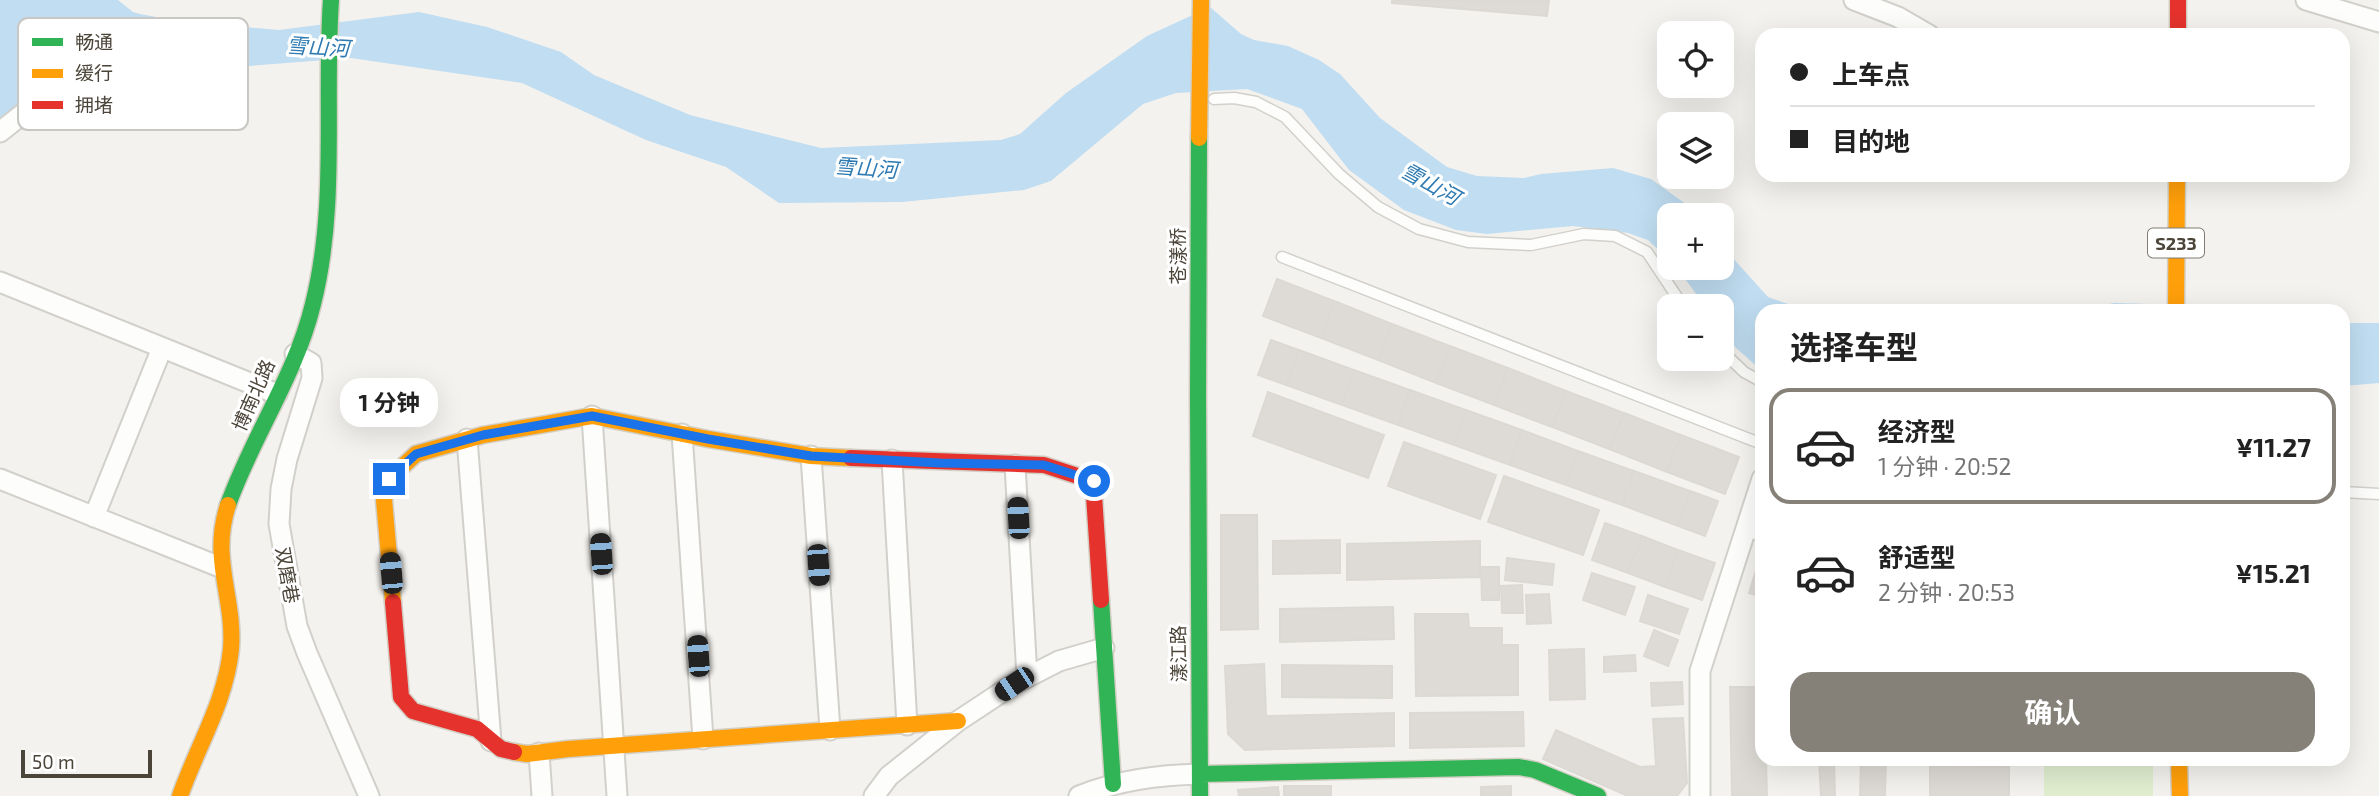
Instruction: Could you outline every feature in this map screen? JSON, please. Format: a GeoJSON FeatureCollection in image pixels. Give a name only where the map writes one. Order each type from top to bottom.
{"type":"FeatureCollection","features":[{"type":"Feature","properties":{"kind":"street","name":"博南北路"},"geometry":{"type":"LineString","coordinates":[[180,796],[222,691],[229,664],[230,626],[220,567],[219,538],[222,521],[295,354],[313,306],[325,244],[331,0]]}},
{"type":"Feature","properties":{"kind":"street","name":"苍漾桥"},"geometry":{"type":"LineString","coordinates":[[1197,511],[1201,0]]}},
{"type":"Feature","properties":{"kind":"street"},"geometry":{"type":"LineString","coordinates":[[1854,0],[1898,17],[1917,28]]}},
{"type":"Feature","properties":{"kind":"street"},"geometry":{"type":"LineString","coordinates":[[2178,0],[2178,28]]}},
{"type":"Feature","properties":{"kind":"street"},"geometry":{"type":"LineString","coordinates":[[2306,0],[2379,22]]}},
{"type":"Feature","properties":{"kind":"street"},"geometry":{"type":"LineString","coordinates":[[0,132],[18,118]]}},
{"type":"Feature","properties":{"kind":"street","name":"S233"},"geometry":{"type":"LineString","coordinates":[[2176,304],[2177,182]]}},
{"type":"Feature","properties":{"kind":"street"},"geometry":{"type":"LineString","coordinates":[[0,282],[276,394]]}},
{"type":"Feature","properties":{"kind":"street"},"geometry":{"type":"LineString","coordinates":[[94,517],[162,348]]}},
{"type":"Feature","properties":{"kind":"street","name":"双磨巷"},"geometry":{"type":"LineString","coordinates":[[295,354],[311,363],[312,378],[287,459],[281,489],[279,524],[298,626],[307,653],[369,796]]}},
{"type":"Feature","properties":{"kind":"street"},"geometry":{"type":"LineString","coordinates":[[592,416],[617,796]]}},
{"type":"Feature","properties":{"kind":"street"},"geometry":{"type":"LineString","coordinates":[[958,721],[527,754],[501,749],[477,729],[413,712],[401,697],[384,500],[389,479],[416,454],[483,435],[592,416],[811,456],[1044,465],[1094,481],[1113,784]]}},
{"type":"Feature","properties":{"kind":"street"},"geometry":{"type":"LineString","coordinates":[[682,434],[703,739]]}},
{"type":"Feature","properties":{"kind":"street"},"geometry":{"type":"LineString","coordinates":[[467,439],[491,741]]}},
{"type":"Feature","properties":{"kind":"street"},"geometry":{"type":"LineString","coordinates":[[811,456],[830,730]]}},
{"type":"Feature","properties":{"kind":"street"},"geometry":{"type":"LineString","coordinates":[[892,460],[907,725]]}},
{"type":"Feature","properties":{"kind":"street"},"geometry":{"type":"LineString","coordinates":[[1016,465],[1027,677]]}},
{"type":"Feature","properties":{"kind":"street"},"geometry":{"type":"LineString","coordinates":[[0,479],[220,567]]}},
{"type":"Feature","properties":{"kind":"street","name":"漾江路"},"geometry":{"type":"LineString","coordinates":[[1197,511],[1200,796]]}},
{"type":"Feature","properties":{"kind":"street"},"geometry":{"type":"LineString","coordinates":[[1700,796],[1699,671],[1754,534]]}},
{"type":"Feature","properties":{"kind":"street"},"geometry":{"type":"LineString","coordinates":[[874,796],[889,776],[958,721],[1027,677],[1059,661],[1104,648]]}},
{"type":"Feature","properties":{"kind":"street"},"geometry":{"type":"LineString","coordinates":[[539,753],[542,796]]}},
{"type":"Feature","properties":{"kind":"street"},"geometry":{"type":"LineString","coordinates":[[2179,766],[2180,796]]}},
{"type":"Feature","properties":{"kind":"street"},"geometry":{"type":"LineString","coordinates":[[1079,796],[1113,784],[1163,775],[1519,767],[1535,770],[1598,796]]}},
{"type":"Feature","properties":{"kind":"lane"},"geometry":{"type":"LineString","coordinates":[[1214,99],[1234,98],[1256,102],[1285,117],[1339,174],[1378,207],[1419,229],[1468,242],[1531,245],[1584,234],[1615,236],[1647,252],[1675,294]]}},
{"type":"Feature","properties":{"kind":"lane"},"geometry":{"type":"LineString","coordinates":[[1282,257],[1755,441]]}},
{"type":"Feature","properties":{"kind":"lane"},"geometry":{"type":"LineString","coordinates":[[1734,362],[1755,378]]}},
{"type":"Feature","properties":{"kind":"lane"},"geometry":{"type":"LineString","coordinates":[[2350,492],[2379,494]]}},
{"type":"Feature","properties":{"kind":"green space"},"geometry":{"type":"Polygon","coordinates":[[[2044,766],[2153,766],[2153,796],[2044,796],[2044,766]]]}},
{"type":"Feature","properties":{"kind":"water"},"geometry":{"type":"Polygon","coordinates":[[[0,0],[118,0],[133,12],[162,18],[18,18],[18,108],[0,119],[0,0]]]}},
{"type":"Feature","properties":{"kind":"water","name":"雪山河"},"geometry":{"type":"Polygon","coordinates":[[[1210,7],[1241,34],[1254,40],[1288,46],[1319,60],[1340,74],[1380,118],[1447,167],[1477,176],[1524,178],[1613,168],[1651,179],[1657,183],[1657,189],[1665,189],[1684,203],[1657,203],[1657,249],[1648,240],[1628,233],[1573,226],[1487,234],[1456,230],[1404,210],[1349,170],[1302,109],[1247,89],[1176,93],[1143,104],[1051,181],[1024,190],[902,202],[779,203],[726,167],[646,140],[522,83],[351,58],[248,66],[248,27],[279,30],[419,12],[487,27],[561,52],[594,75],[690,115],[821,148],[1001,140],[1020,134],[1066,93],[1147,36],[1210,7]]]}},
{"type":"Feature","properties":{"kind":"water"},"geometry":{"type":"Polygon","coordinates":[[[1734,259],[1768,297],[1788,304],[1755,304],[1755,365],[1734,346],[1734,294],[1696,294],[1686,280],[1734,280],[1734,259]]]}},
{"type":"Feature","properties":{"kind":"water"},"geometry":{"type":"Polygon","coordinates":[[[2350,323],[2379,323],[2379,383],[2350,385],[2350,323]]]}},
{"type":"Feature","properties":{"kind":"building"},"geometry":{"type":"Polygon","coordinates":[[[1392,0],[1549,0],[1547,16],[1392,3],[1392,0]]]}},
{"type":"Feature","properties":{"kind":"building"},"geometry":{"type":"Polygon","coordinates":[[[1277,279],[1334,301],[1321,338],[1263,316],[1277,279]]]}},
{"type":"Feature","properties":{"kind":"building"},"geometry":{"type":"Polygon","coordinates":[[[1334,301],[1392,324],[1378,360],[1321,338],[1334,301]]]}},
{"type":"Feature","properties":{"kind":"building"},"geometry":{"type":"Polygon","coordinates":[[[1392,324],[1450,346],[1436,383],[1378,360],[1392,324]]]}},
{"type":"Feature","properties":{"kind":"building"},"geometry":{"type":"Polygon","coordinates":[[[1271,340],[1299,350],[1286,385],[1258,375],[1271,340]]]}},
{"type":"Feature","properties":{"kind":"building"},"geometry":{"type":"Polygon","coordinates":[[[1450,346],[1508,368],[1494,405],[1436,383],[1450,346]]]}},
{"type":"Feature","properties":{"kind":"building"},"geometry":{"type":"Polygon","coordinates":[[[1299,350],[1354,370],[1342,405],[1286,385],[1299,350]]]}},
{"type":"Feature","properties":{"kind":"building"},"geometry":{"type":"Polygon","coordinates":[[[1508,368],[1566,391],[1552,427],[1494,405],[1508,368]]]}},
{"type":"Feature","properties":{"kind":"building"},"geometry":{"type":"Polygon","coordinates":[[[1354,370],[1410,390],[1398,425],[1342,405],[1354,370]]]}},
{"type":"Feature","properties":{"kind":"building"},"geometry":{"type":"Polygon","coordinates":[[[1410,390],[1466,410],[1454,445],[1398,425],[1410,390]]]}},
{"type":"Feature","properties":{"kind":"building"},"geometry":{"type":"Polygon","coordinates":[[[1566,391],[1624,413],[1609,449],[1552,427],[1566,391]]]}},
{"type":"Feature","properties":{"kind":"building"},"geometry":{"type":"Polygon","coordinates":[[[1268,392],[1384,435],[1368,478],[1253,436],[1268,392]]]}},
{"type":"Feature","properties":{"kind":"building"},"geometry":{"type":"Polygon","coordinates":[[[1466,410],[1522,430],[1510,465],[1454,445],[1466,410]]]}},
{"type":"Feature","properties":{"kind":"building"},"geometry":{"type":"Polygon","coordinates":[[[1624,413],[1681,435],[1667,472],[1609,449],[1624,413]]]}},
{"type":"Feature","properties":{"kind":"building"},"geometry":{"type":"Polygon","coordinates":[[[1522,430],[1578,451],[1566,485],[1510,465],[1522,430]]]}},
{"type":"Feature","properties":{"kind":"building"},"geometry":{"type":"Polygon","coordinates":[[[1681,435],[1739,457],[1725,494],[1667,472],[1681,435]]]}},
{"type":"Feature","properties":{"kind":"building"},"geometry":{"type":"Polygon","coordinates":[[[1404,442],[1496,475],[1480,519],[1388,486],[1404,442]]]}},
{"type":"Feature","properties":{"kind":"building"},"geometry":{"type":"Polygon","coordinates":[[[1578,451],[1634,471],[1622,505],[1566,485],[1578,451]]]}},
{"type":"Feature","properties":{"kind":"building"},"geometry":{"type":"Polygon","coordinates":[[[1634,471],[1690,491],[1678,526],[1622,505],[1634,471]]]}},
{"type":"Feature","properties":{"kind":"building"},"geometry":{"type":"Polygon","coordinates":[[[1504,476],[1599,510],[1583,555],[1488,522],[1504,476]]]}},
{"type":"Feature","properties":{"kind":"building"},"geometry":{"type":"Polygon","coordinates":[[[1690,491],[1718,501],[1705,536],[1678,526],[1690,491]]]}},
{"type":"Feature","properties":{"kind":"building"},"geometry":{"type":"Polygon","coordinates":[[[1221,515],[1257,515],[1258,629],[1221,630],[1221,515]]]}},
{"type":"Feature","properties":{"kind":"building"},"geometry":{"type":"Polygon","coordinates":[[[1605,523],[1642,536],[1628,573],[1592,560],[1605,523]]]}},
{"type":"Feature","properties":{"kind":"building"},"geometry":{"type":"Polygon","coordinates":[[[1642,536],[1678,550],[1665,587],[1628,573],[1642,536]]]}},
{"type":"Feature","properties":{"kind":"building"},"geometry":{"type":"Polygon","coordinates":[[[1340,540],[1340,573],[1273,574],[1273,541],[1340,540]]]}},
{"type":"Feature","properties":{"kind":"building"},"geometry":{"type":"Polygon","coordinates":[[[1480,541],[1480,577],[1347,580],[1347,544],[1480,541]]]}},
{"type":"Feature","properties":{"kind":"building"},"geometry":{"type":"Polygon","coordinates":[[[1678,550],[1715,563],[1702,600],[1665,587],[1678,550]]]}},
{"type":"Feature","properties":{"kind":"building"},"geometry":{"type":"Polygon","coordinates":[[[1507,558],[1554,564],[1552,585],[1505,580],[1507,558]]]}},
{"type":"Feature","properties":{"kind":"building"},"geometry":{"type":"Polygon","coordinates":[[[1481,567],[1499,567],[1499,600],[1482,600],[1481,567]]]}},
{"type":"Feature","properties":{"kind":"building"},"geometry":{"type":"Polygon","coordinates":[[[1592,573],[1635,587],[1625,615],[1583,600],[1592,573]]]}},
{"type":"Feature","properties":{"kind":"building"},"geometry":{"type":"Polygon","coordinates":[[[1755,574],[1755,595],[1749,593],[1755,574]]]}},
{"type":"Feature","properties":{"kind":"building"},"geometry":{"type":"Polygon","coordinates":[[[1522,585],[1523,613],[1502,613],[1501,586],[1522,585]]]}},
{"type":"Feature","properties":{"kind":"building"},"geometry":{"type":"Polygon","coordinates":[[[1549,594],[1551,623],[1527,624],[1526,595],[1549,594]]]}},
{"type":"Feature","properties":{"kind":"building"},"geometry":{"type":"Polygon","coordinates":[[[1648,595],[1688,609],[1679,634],[1640,621],[1648,595]]]}},
{"type":"Feature","properties":{"kind":"building"},"geometry":{"type":"Polygon","coordinates":[[[1393,607],[1394,639],[1280,642],[1280,609],[1393,607]]]}},
{"type":"Feature","properties":{"kind":"building"},"geometry":{"type":"Polygon","coordinates":[[[1415,614],[1468,614],[1469,628],[1502,628],[1502,645],[1518,645],[1518,695],[1416,696],[1415,614]]]}},
{"type":"Feature","properties":{"kind":"building"},"geometry":{"type":"Polygon","coordinates":[[[1654,630],[1678,640],[1668,666],[1644,656],[1654,630]]]}},
{"type":"Feature","properties":{"kind":"building"},"geometry":{"type":"Polygon","coordinates":[[[1584,649],[1585,699],[1550,700],[1549,650],[1584,649]]]}},
{"type":"Feature","properties":{"kind":"building"},"geometry":{"type":"Polygon","coordinates":[[[1635,655],[1636,671],[1604,672],[1604,657],[1635,655]]]}},
{"type":"Feature","properties":{"kind":"building"},"geometry":{"type":"Polygon","coordinates":[[[1264,664],[1266,716],[1394,713],[1394,746],[1245,750],[1228,734],[1225,666],[1264,664]]]}},
{"type":"Feature","properties":{"kind":"building"},"geometry":{"type":"Polygon","coordinates":[[[1282,665],[1392,666],[1392,698],[1282,697],[1282,665]]]}},
{"type":"Feature","properties":{"kind":"building"},"geometry":{"type":"Polygon","coordinates":[[[1682,682],[1683,704],[1652,706],[1651,683],[1682,682]]]}},
{"type":"Feature","properties":{"kind":"building"},"geometry":{"type":"Polygon","coordinates":[[[1730,687],[1755,687],[1755,766],[1766,766],[1767,796],[1732,796],[1730,687]]]}},
{"type":"Feature","properties":{"kind":"building"},"geometry":{"type":"Polygon","coordinates":[[[1523,712],[1524,746],[1410,748],[1410,713],[1523,712]]]}},
{"type":"Feature","properties":{"kind":"building"},"geometry":{"type":"Polygon","coordinates":[[[1683,718],[1687,783],[1677,796],[1628,796],[1543,759],[1556,730],[1640,767],[1656,766],[1653,719],[1683,718]]]}},
{"type":"Feature","properties":{"kind":"building"},"geometry":{"type":"Polygon","coordinates":[[[1819,766],[1834,766],[1835,796],[1821,796],[1819,766]]]}},
{"type":"Feature","properties":{"kind":"building"},"geometry":{"type":"Polygon","coordinates":[[[1861,766],[1886,766],[1885,796],[1860,796],[1861,766]]]}},
{"type":"Feature","properties":{"kind":"building"},"geometry":{"type":"Polygon","coordinates":[[[1930,766],[2009,767],[2009,796],[1930,796],[1930,766]]]}},
{"type":"Feature","properties":{"kind":"building"},"geometry":{"type":"Polygon","coordinates":[[[1284,786],[1331,786],[1331,796],[1284,796],[1284,786]]]}},
{"type":"Feature","properties":{"kind":"building"},"geometry":{"type":"Polygon","coordinates":[[[1511,786],[1511,796],[1481,796],[1481,787],[1511,786]]]}},
{"type":"Feature","properties":{"kind":"building"},"geometry":{"type":"Polygon","coordinates":[[[1278,787],[1279,796],[1239,796],[1238,790],[1278,787]]]}},
{"type":"Feature","properties":{"kind":"traffic: fast"},"geometry":{"type":"LineString","coordinates":[[228,505],[296,356],[313,304],[321,267],[328,191],[331,0]]}},
{"type":"Feature","properties":{"kind":"traffic: fast"},"geometry":{"type":"LineString","coordinates":[[1199,138],[1200,796]]}},
{"type":"Feature","properties":{"kind":"traffic: fast"},"geometry":{"type":"LineString","coordinates":[[1101,600],[1113,784]]}},
{"type":"Feature","properties":{"kind":"traffic: fast"},"geometry":{"type":"LineString","coordinates":[[1200,774],[1519,767],[1535,770],[1598,796]]}},
{"type":"Feature","properties":{"kind":"traffic: slow"},"geometry":{"type":"LineString","coordinates":[[1199,138],[1201,0]]}},
{"type":"Feature","properties":{"kind":"traffic: slow"},"geometry":{"type":"LineString","coordinates":[[2176,304],[2177,182]]}},
{"type":"Feature","properties":{"kind":"traffic: slow"},"geometry":{"type":"LineString","coordinates":[[393,602],[384,500],[389,479],[416,454],[483,435],[592,416],[811,456],[851,458]]}},
{"type":"Feature","properties":{"kind":"traffic: slow"},"geometry":{"type":"LineString","coordinates":[[180,796],[217,705],[228,668],[231,649],[230,612],[221,543],[228,505]]}},
{"type":"Feature","properties":{"kind":"traffic: slow"},"geometry":{"type":"LineString","coordinates":[[514,752],[527,754],[958,721]]}},
{"type":"Feature","properties":{"kind":"traffic: slow"},"geometry":{"type":"LineString","coordinates":[[2179,766],[2180,796]]}},
{"type":"Feature","properties":{"kind":"traffic: jam"},"geometry":{"type":"LineString","coordinates":[[2178,0],[2178,28]]}},
{"type":"Feature","properties":{"kind":"traffic: jam"},"geometry":{"type":"LineString","coordinates":[[851,458],[1044,465],[1093,481],[1101,600]]}},
{"type":"Feature","properties":{"kind":"traffic: jam"},"geometry":{"type":"LineString","coordinates":[[393,602],[401,697],[413,711],[477,729],[501,749],[514,752]]}},
{"type":"Feature","properties":{"kind":"route"},"geometry":{"type":"LineString","coordinates":[[389,479],[416,454],[483,435],[592,416],[811,456],[1044,465],[1094,481]]}}]}
